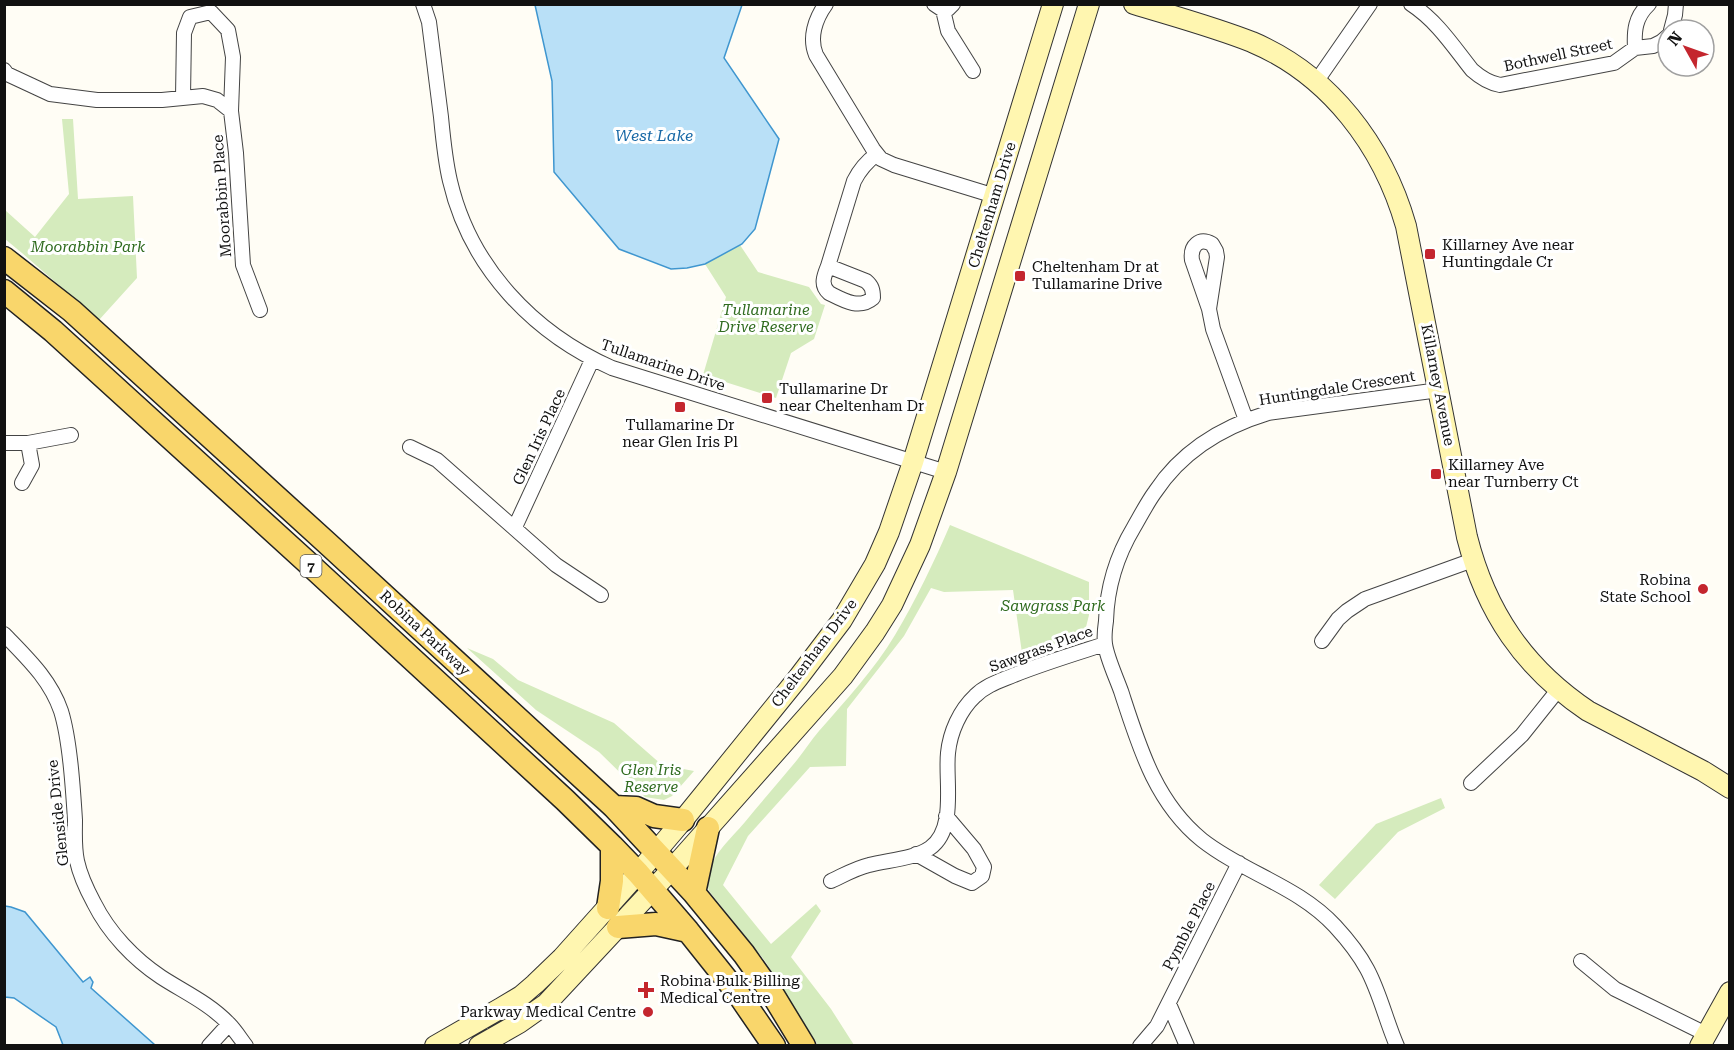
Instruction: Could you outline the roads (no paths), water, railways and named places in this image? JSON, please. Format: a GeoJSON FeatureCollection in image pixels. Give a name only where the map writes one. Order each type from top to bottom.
{"type":"FeatureCollection","features":[{"type":"Feature","properties":{"kind":"main road","name":"Cheltenham Drive"},"geometry":{"type":"LineString","coordinates":[[479,1046],[546,1004],[613,917],[646,881],[657,852],[842,620],[875,564],[889,532],[913,462],[1053,4]]}},
{"type":"Feature","properties":{"kind":"main road","name":"Cheltenham Drive"},"geometry":{"type":"LineString","coordinates":[[646,881],[672,869],[824,698],[860,654],[892,605],[911,565],[946,472],[1089,4]]}},
{"type":"Feature","properties":{"kind":"main road","name":"Killarney Avenue"},"geometry":{"type":"LineString","coordinates":[[1134,4],[1253,43],[1291,64],[1334,98],[1367,138],[1380,158],[1399,201],[1413,253],[1473,560],[1505,629],[1534,666],[1558,690],[1588,711],[1703,771],[1730,788]]}},
{"type":"Feature","properties":{"kind":"main road","name":"Robina Parkway"},"geometry":{"type":"LineString","coordinates":[[4,258],[72,311],[614,807],[694,893],[744,954],[773,995],[804,1046]]}},
{"type":"Feature","properties":{"kind":"main road","name":"Robina Parkway"},"geometry":{"type":"LineString","coordinates":[[4,291],[53,331],[299,555],[612,846],[646,881],[688,931],[739,995],[774,1046]]}},
{"type":"Feature","properties":{"kind":"main road"},"geometry":{"type":"LineString","coordinates":[[614,807],[636,808],[654,816],[683,820]]}},
{"type":"Feature","properties":{"kind":"main road"},"geometry":{"type":"LineString","coordinates":[[694,893],[708,828]]}},
{"type":"Feature","properties":{"kind":"main road"},"geometry":{"type":"LineString","coordinates":[[612,846],[613,917],[688,931]]}},
{"type":"Feature","properties":{"kind":"main road","name":"Cheltenham Drive"},"geometry":{"type":"LineString","coordinates":[[435,1046],[521,996],[562,958],[613,917]]}},
{"type":"Feature","properties":{"kind":"main road"},"geometry":{"type":"LineString","coordinates":[[1703,1040],[1730,992]]}},
{"type":"Feature","properties":{"kind":"street","name":"Tullamarine Drive"},"geometry":{"type":"LineString","coordinates":[[423,4],[429,22],[450,181],[459,209],[470,236],[502,286],[533,320],[592,360],[632,375],[946,472]]}},
{"type":"Feature","properties":{"kind":"street"},"geometry":{"type":"LineString","coordinates":[[826,4],[818,17],[813,47],[877,154],[889,164],[994,196]]}},
{"type":"Feature","properties":{"kind":"street"},"geometry":{"type":"LineString","coordinates":[[1316,82],[1370,4]]}},
{"type":"Feature","properties":{"kind":"street","name":"Bothwell Street"},"geometry":{"type":"LineString","coordinates":[[1411,4],[1428,16],[1478,76],[1492,84],[1500,85],[1614,63],[1635,48],[1656,45]]}},
{"type":"Feature","properties":{"kind":"street","name":"Bothwell Street"},"geometry":{"type":"LineString","coordinates":[[1635,48],[1634,35],[1637,21],[1641,12],[1649,4]]}},
{"type":"Feature","properties":{"kind":"street"},"geometry":{"type":"LineString","coordinates":[[943,6],[948,31],[973,71]]}},
{"type":"Feature","properties":{"kind":"street","name":"Moorabbin Place"},"geometry":{"type":"LineString","coordinates":[[183,97],[184,33],[190,17],[211,12],[228,30],[233,57],[231,111],[243,265],[260,310]]}},
{"type":"Feature","properties":{"kind":"street"},"geometry":{"type":"LineString","coordinates":[[4,70],[7,74],[50,94],[97,100],[162,100],[203,96],[217,100],[231,111]]}},
{"type":"Feature","properties":{"kind":"street"},"geometry":{"type":"LineString","coordinates":[[828,266],[854,181],[864,164],[877,154]]}},
{"type":"Feature","properties":{"kind":"street"},"geometry":{"type":"LineString","coordinates":[[1209,309],[1213,329],[1246,420]]}},
{"type":"Feature","properties":{"kind":"street","name":"Glen Iris Place"},"geometry":{"type":"LineString","coordinates":[[515,527],[592,360]]}},
{"type":"Feature","properties":{"kind":"street","name":"Huntingdale Crescent"},"geometry":{"type":"LineString","coordinates":[[1397,1046],[1368,971],[1338,928],[1298,895],[1210,845],[1185,824],[1161,793],[1140,748],[1105,644],[1106,605],[1113,573],[1126,541],[1155,491],[1185,457],[1201,444],[1246,420],[1268,413],[1439,390]]}},
{"type":"Feature","properties":{"kind":"street"},"geometry":{"type":"LineString","coordinates":[[4,443],[28,443],[71,435]]}},
{"type":"Feature","properties":{"kind":"street"},"geometry":{"type":"LineString","coordinates":[[22,483],[32,465],[28,443]]}},
{"type":"Feature","properties":{"kind":"street"},"geometry":{"type":"LineString","coordinates":[[410,447],[437,460],[556,565],[601,595]]}},
{"type":"Feature","properties":{"kind":"street"},"geometry":{"type":"LineString","coordinates":[[1322,640],[1343,615],[1365,599],[1473,560]]}},
{"type":"Feature","properties":{"kind":"street","name":"Glenside Drive"},"geometry":{"type":"LineString","coordinates":[[4,634],[36,666],[61,711],[70,769],[77,861],[94,905],[107,926],[140,960],[206,1005],[229,1024],[246,1046]]}},
{"type":"Feature","properties":{"kind":"street","name":"Sawgrass Place"},"geometry":{"type":"LineString","coordinates":[[831,881],[866,866],[916,854],[932,847],[945,829],[948,800],[948,753],[952,731],[963,710],[974,697],[987,686],[1006,678],[1105,644]]}},
{"type":"Feature","properties":{"kind":"street"},"geometry":{"type":"LineString","coordinates":[[1471,783],[1522,735],[1558,690]]}},
{"type":"Feature","properties":{"kind":"street"},"geometry":{"type":"LineString","coordinates":[[916,854],[972,883],[982,876],[984,867],[974,849],[946,816]]}},
{"type":"Feature","properties":{"kind":"street","name":"Pymble Place"},"geometry":{"type":"LineString","coordinates":[[1140,1046],[1157,1026],[1169,1004],[1239,863]]}},
{"type":"Feature","properties":{"kind":"street"},"geometry":{"type":"LineString","coordinates":[[1581,961],[1615,989],[1703,1040]]}},
{"type":"Feature","properties":{"kind":"street"},"geometry":{"type":"LineString","coordinates":[[1169,1004],[1187,1046]]}},
{"type":"Feature","properties":{"kind":"street"},"geometry":{"type":"LineString","coordinates":[[209,1046],[229,1024]]}},
{"type":"Feature","properties":{"kind":"water","name":"West Lake"},"geometry":{"type":"Polygon","coordinates":[[[535,5],[742,5],[724,58],[779,139],[755,229],[742,244],[705,264],[671,269],[619,249],[554,172],[552,81],[535,5]]]}},
{"type":"Feature","properties":{"kind":"water"},"geometry":{"type":"Polygon","coordinates":[[[5,906],[25,912],[83,982],[90,977],[93,982],[91,988],[155,1045],[63,1045],[56,1027],[14,998],[5,997],[5,906]]]}},
{"type":"Feature","properties":{"kind":"place","name":"Killarney Ave near Huntingdale Cr"},"geometry":{"type":"Point","coordinates":[1430,254]}},
{"type":"Feature","properties":{"kind":"place","name":"Cheltenham Dr at Tullamarine Drive"},"geometry":{"type":"Point","coordinates":[1020,276]}},
{"type":"Feature","properties":{"kind":"place","name":"Tullamarine Dr near Cheltenham Dr"},"geometry":{"type":"Point","coordinates":[767,398]}},
{"type":"Feature","properties":{"kind":"place","name":"Tullamarine Dr near Glen Iris Pl"},"geometry":{"type":"Point","coordinates":[680,407]}},
{"type":"Feature","properties":{"kind":"place","name":"Killarney Ave near Turnberry Ct"},"geometry":{"type":"Point","coordinates":[1436,474]}},
{"type":"Feature","properties":{"kind":"place","name":"Robina State School"},"geometry":{"type":"Point","coordinates":[1703,589]}},
{"type":"Feature","properties":{"kind":"place","name":"Robina Bulk Billing Medical Centre"},"geometry":{"type":"Point","coordinates":[646,990]}},
{"type":"Feature","properties":{"kind":"place","name":"Parkway Medical Centre"},"geometry":{"type":"Point","coordinates":[648,1012]}},
{"type":"Feature","properties":{"kind":"park label","name":"Moorabbin Park"},"geometry":{"type":"Point","coordinates":[88,247]}},
{"type":"Feature","properties":{"kind":"park label","name":"Tullamarine Drive Reserve"},"geometry":{"type":"Point","coordinates":[766,318]}},
{"type":"Feature","properties":{"kind":"park label","name":"Sawgrass Park"},"geometry":{"type":"Point","coordinates":[1053,606]}},
{"type":"Feature","properties":{"kind":"park label","name":"Glen Iris Reserve"},"geometry":{"type":"Point","coordinates":[651,778]}}]}
